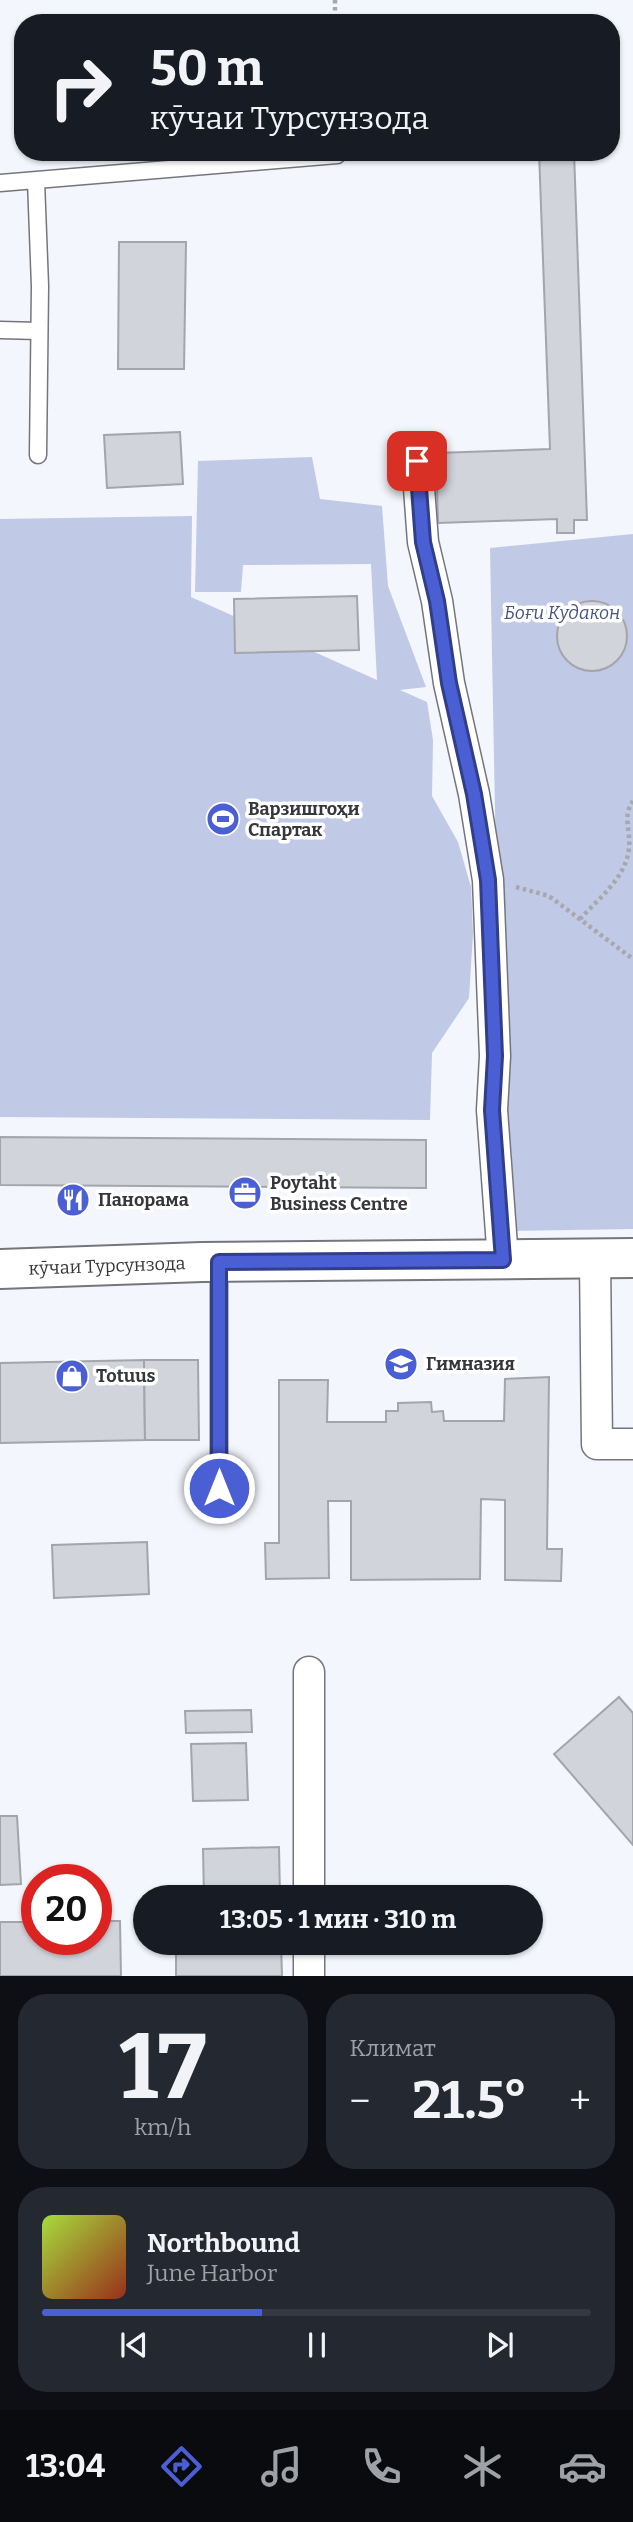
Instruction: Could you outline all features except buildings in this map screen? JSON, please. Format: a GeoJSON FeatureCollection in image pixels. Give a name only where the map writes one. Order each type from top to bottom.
{"type":"FeatureCollection","features":[{"type":"Feature","properties":{"kind":"main road","name":"кӯчаи Турсунзода"},"geometry":{"type":"LineString","coordinates":[[0,1269],[219,1262],[633,1258]]}},
{"type":"Feature","properties":{"kind":"street"},"geometry":{"type":"LineString","coordinates":[[417,461],[423,542],[437,601],[449,683],[474,794],[488,880],[495,1056],[492,1110],[503,1260]]}},
{"type":"Feature","properties":{"kind":"street"},"geometry":{"type":"LineString","coordinates":[[595,1259],[597,1444],[633,1444]]}},
{"type":"Feature","properties":{"kind":"street"},"geometry":{"type":"LineString","coordinates":[[309,1672],[309,1885]]}},
{"type":"Feature","properties":{"kind":"street"},"geometry":{"type":"LineString","coordinates":[[309,1955],[309,1976]]}},
{"type":"Feature","properties":{"kind":"lane"},"geometry":{"type":"LineString","coordinates":[[0,183],[268,161]]}},
{"type":"Feature","properties":{"kind":"lane"},"geometry":{"type":"LineString","coordinates":[[36,181],[40,331],[38,455]]}},
{"type":"Feature","properties":{"kind":"lane"},"geometry":{"type":"LineString","coordinates":[[0,330],[40,331]]}},
{"type":"Feature","properties":{"kind":"lane"},"geometry":{"type":"LineString","coordinates":[[219,1262],[219,1488]]}},
{"type":"Feature","properties":{"kind":"path"},"geometry":{"type":"LineString","coordinates":[[580,919],[621,875],[629,848],[627,810],[633,801]]}},
{"type":"Feature","properties":{"kind":"path"},"geometry":{"type":"LineString","coordinates":[[488,880],[549,896],[633,959]]}},
{"type":"Feature","properties":{"kind":"green space","name":"Варзишгоҳи Спартак"},"geometry":{"type":"Polygon","coordinates":[[[312,457],[320,499],[382,506],[388,586],[426,687],[400,690],[427,702],[433,740],[432,796],[458,842],[471,887],[473,933],[469,998],[432,1053],[430,1120],[0,1117],[0,519],[192,516],[191,597],[377,680],[371,564],[243,565],[241,592],[195,592],[198,461],[312,457]]]}},
{"type":"Feature","properties":{"kind":"green space","name":"Боғи Кудакон"},"geometry":{"type":"Polygon","coordinates":[[[633,534],[633,1229],[503,1231],[490,548],[633,534]]]}},
{"type":"Feature","properties":{"kind":"place","name":"Варзишгоҳи Спартак"},"geometry":{"type":"Point","coordinates":[223,819]}},
{"type":"Feature","properties":{"kind":"place","name":"Poytaht Business Centre"},"geometry":{"type":"Point","coordinates":[245,1193]}},
{"type":"Feature","properties":{"kind":"place","name":"Панорама"},"geometry":{"type":"Point","coordinates":[73,1200]}},
{"type":"Feature","properties":{"kind":"place","name":"Гимназия"},"geometry":{"type":"Point","coordinates":[401,1364]}},
{"type":"Feature","properties":{"kind":"place","name":"Totuus"},"geometry":{"type":"Point","coordinates":[72,1376]}},
{"type":"Feature","properties":{"kind":"route"},"geometry":{"type":"LineString","coordinates":[[219,1488],[219,1262],[503,1260],[492,1110],[495,1056],[488,880],[474,794],[449,683],[437,601],[423,542],[417,461]]}}]}
